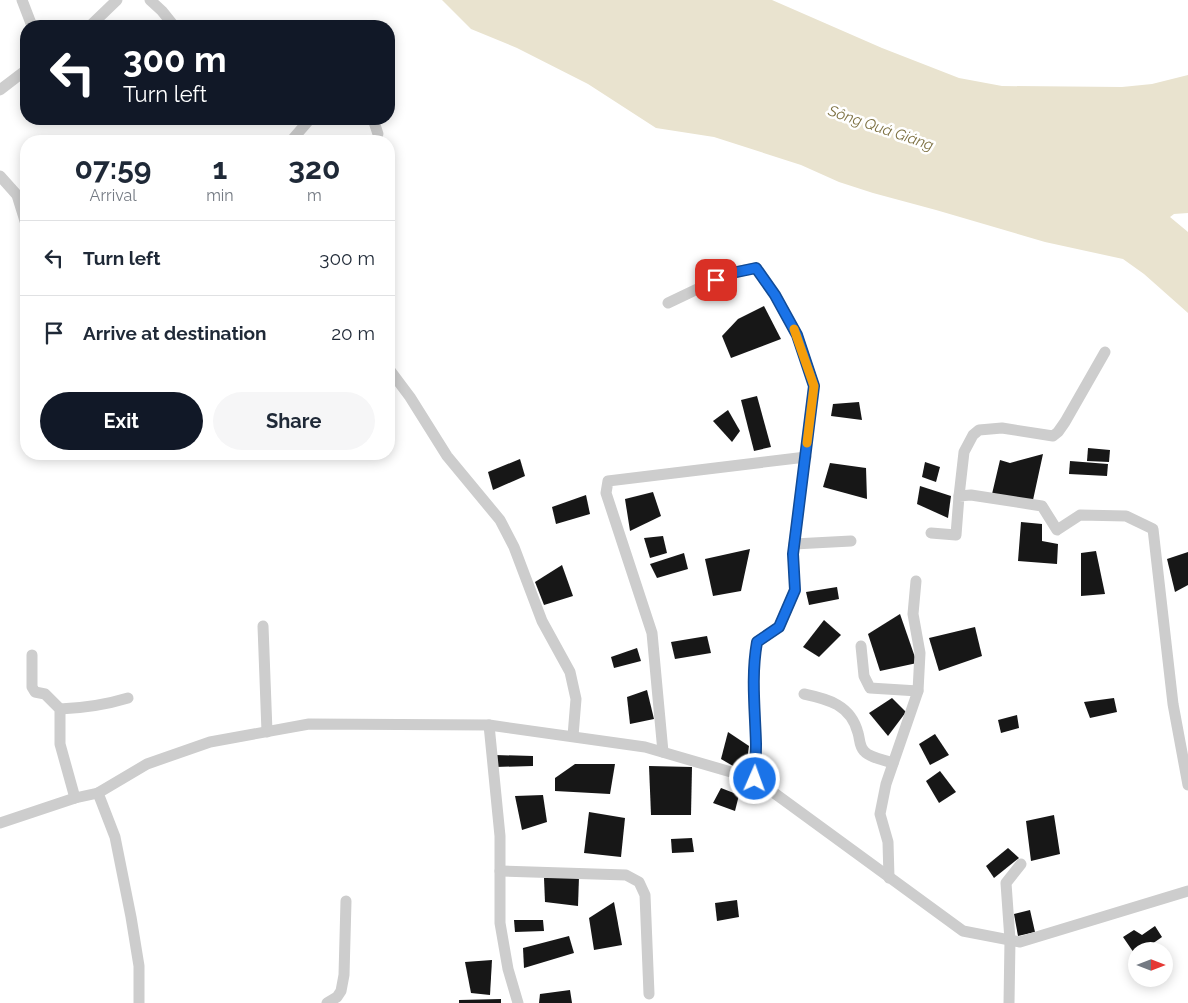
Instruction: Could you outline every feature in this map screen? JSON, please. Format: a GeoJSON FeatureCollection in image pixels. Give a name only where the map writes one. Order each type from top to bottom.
{"type":"FeatureCollection","features":[{"type":"Feature","properties":{"kind":"street"},"geometry":{"type":"LineString","coordinates":[[22,0],[30,20]]}},
{"type":"Feature","properties":{"kind":"street"},"geometry":{"type":"LineString","coordinates":[[96,20],[117,0]]}},
{"type":"Feature","properties":{"kind":"street"},"geometry":{"type":"LineString","coordinates":[[150,0],[169,20]]}},
{"type":"Feature","properties":{"kind":"street"},"geometry":{"type":"LineString","coordinates":[[0,90],[20,75]]}},
{"type":"Feature","properties":{"kind":"street"},"geometry":{"type":"LineString","coordinates":[[296,135],[305,125]]}},
{"type":"Feature","properties":{"kind":"street"},"geometry":{"type":"LineString","coordinates":[[376,125],[378,134]]}},
{"type":"Feature","properties":{"kind":"street"},"geometry":{"type":"LineString","coordinates":[[0,176],[17,195],[20,205]]}},
{"type":"Feature","properties":{"kind":"street"},"geometry":{"type":"LineString","coordinates":[[668,303],[732,273],[756,268],[775,295],[797,335],[814,386],[793,554],[795,590],[779,627],[757,642],[755,649],[755,779]]}},
{"type":"Feature","properties":{"kind":"street"},"geometry":{"type":"LineString","coordinates":[[931,533],[956,535],[964,452],[973,435],[979,430],[1002,428],[1053,436],[1065,422],[1105,352]]}},
{"type":"Feature","properties":{"kind":"street"},"geometry":{"type":"LineString","coordinates":[[395,377],[410,397],[447,456],[500,520],[514,547],[542,621],[570,672],[576,699],[573,736]]}},
{"type":"Feature","properties":{"kind":"street"},"geometry":{"type":"LineString","coordinates":[[663,752],[652,633],[606,493],[608,481],[806,457]]}},
{"type":"Feature","properties":{"kind":"street"},"geometry":{"type":"LineString","coordinates":[[959,496],[971,495],[1042,506],[1057,530],[1080,515],[1126,516],[1153,529],[1173,704],[1188,785]]}},
{"type":"Feature","properties":{"kind":"street"},"geometry":{"type":"LineString","coordinates":[[794,544],[851,541]]}},
{"type":"Feature","properties":{"kind":"street"},"geometry":{"type":"LineString","coordinates":[[889,878],[888,842],[880,814],[886,784],[918,691],[920,653],[913,614],[916,581]]}},
{"type":"Feature","properties":{"kind":"street"},"geometry":{"type":"LineString","coordinates":[[263,626],[267,732]]}},
{"type":"Feature","properties":{"kind":"street"},"geometry":{"type":"LineString","coordinates":[[861,646],[864,676],[870,688],[876,690],[918,691]]}},
{"type":"Feature","properties":{"kind":"street"},"geometry":{"type":"LineString","coordinates":[[32,655],[32,687],[35,692],[44,694],[60,709],[86,708],[128,698]]}},
{"type":"Feature","properties":{"kind":"street"},"geometry":{"type":"LineString","coordinates":[[804,694],[839,705],[848,711],[858,732],[862,750],[893,764]]}},
{"type":"Feature","properties":{"kind":"street"},"geometry":{"type":"LineString","coordinates":[[60,709],[60,744],[75,798]]}},
{"type":"Feature","properties":{"kind":"street"},"geometry":{"type":"LineString","coordinates":[[0,823],[75,798],[98,793],[147,764],[210,742],[309,724],[489,725],[644,746],[755,779],[963,931],[1020,942],[1188,891]]}},
{"type":"Feature","properties":{"kind":"street"},"geometry":{"type":"LineString","coordinates":[[489,725],[500,836],[500,923],[508,969],[518,1003]]}},
{"type":"Feature","properties":{"kind":"street"},"geometry":{"type":"LineString","coordinates":[[98,793],[114,837],[131,917],[139,966],[139,1003]]}},
{"type":"Feature","properties":{"kind":"street"},"geometry":{"type":"LineString","coordinates":[[1008,1003],[1010,940],[1006,883],[1021,864]]}},
{"type":"Feature","properties":{"kind":"street"},"geometry":{"type":"LineString","coordinates":[[500,871],[626,875],[639,882],[645,895],[649,994]]}},
{"type":"Feature","properties":{"kind":"street"},"geometry":{"type":"LineString","coordinates":[[327,1003],[337,997],[343,983],[346,901]]}},
{"type":"Feature","properties":{"kind":"water","name":"Sông Quá Giáng"},"geometry":{"type":"Polygon","coordinates":[[[442,0],[772,0],[882,48],[959,78],[1002,86],[1122,87],[1152,84],[1188,75],[1188,213],[1174,214],[1170,217],[1188,232],[1188,313],[1144,274],[1123,259],[1045,242],[873,193],[839,182],[801,165],[714,137],[656,128],[588,84],[517,48],[471,29],[442,0]]]}},
{"type":"Feature","properties":{"kind":"building"},"geometry":{"type":"Polygon","coordinates":[[[764,306],[781,339],[731,358],[722,336],[738,319],[764,306]]]}},
{"type":"Feature","properties":{"kind":"building"},"geometry":{"type":"Polygon","coordinates":[[[757,396],[771,447],[754,451],[741,400],[757,396]]]}},
{"type":"Feature","properties":{"kind":"building"},"geometry":{"type":"Polygon","coordinates":[[[859,402],[862,420],[831,416],[833,404],[859,402]]]}},
{"type":"Feature","properties":{"kind":"building"},"geometry":{"type":"Polygon","coordinates":[[[728,410],[740,431],[732,442],[713,421],[728,410]]]}},
{"type":"Feature","properties":{"kind":"building"},"geometry":{"type":"Polygon","coordinates":[[[1088,448],[1110,450],[1109,462],[1087,461],[1088,448]]]}},
{"type":"Feature","properties":{"kind":"building"},"geometry":{"type":"Polygon","coordinates":[[[1043,454],[1033,500],[992,494],[1000,460],[1010,463],[1043,454]]]}},
{"type":"Feature","properties":{"kind":"building"},"geometry":{"type":"Polygon","coordinates":[[[520,459],[525,476],[493,490],[488,472],[520,459]]]}},
{"type":"Feature","properties":{"kind":"building"},"geometry":{"type":"Polygon","coordinates":[[[1070,461],[1108,464],[1107,476],[1069,474],[1070,461]]]}},
{"type":"Feature","properties":{"kind":"building"},"geometry":{"type":"Polygon","coordinates":[[[925,462],[940,467],[936,482],[922,477],[925,462]]]}},
{"type":"Feature","properties":{"kind":"building"},"geometry":{"type":"Polygon","coordinates":[[[830,463],[866,468],[867,499],[823,487],[830,463]]]}},
{"type":"Feature","properties":{"kind":"building"},"geometry":{"type":"Polygon","coordinates":[[[920,486],[951,496],[948,518],[917,504],[920,486]]]}},
{"type":"Feature","properties":{"kind":"building"},"geometry":{"type":"Polygon","coordinates":[[[653,492],[661,516],[630,531],[625,499],[653,492]]]}},
{"type":"Feature","properties":{"kind":"building"},"geometry":{"type":"Polygon","coordinates":[[[586,495],[590,514],[556,524],[552,507],[586,495]]]}},
{"type":"Feature","properties":{"kind":"building"},"geometry":{"type":"Polygon","coordinates":[[[1021,522],[1042,524],[1042,541],[1058,544],[1057,564],[1018,561],[1021,522]]]}},
{"type":"Feature","properties":{"kind":"building"},"geometry":{"type":"Polygon","coordinates":[[[663,536],[667,553],[650,558],[644,538],[663,536]]]}},
{"type":"Feature","properties":{"kind":"building"},"geometry":{"type":"Polygon","coordinates":[[[750,549],[741,591],[713,596],[705,559],[750,549]]]}},
{"type":"Feature","properties":{"kind":"building"},"geometry":{"type":"Polygon","coordinates":[[[1096,551],[1105,594],[1081,596],[1081,553],[1096,551]]]}},
{"type":"Feature","properties":{"kind":"building"},"geometry":{"type":"Polygon","coordinates":[[[1188,552],[1188,585],[1175,592],[1167,559],[1188,552]]]}},
{"type":"Feature","properties":{"kind":"building"},"geometry":{"type":"Polygon","coordinates":[[[684,553],[688,569],[657,578],[650,564],[684,553]]]}},
{"type":"Feature","properties":{"kind":"building"},"geometry":{"type":"Polygon","coordinates":[[[562,565],[573,596],[544,605],[535,582],[562,565]]]}},
{"type":"Feature","properties":{"kind":"building"},"geometry":{"type":"Polygon","coordinates":[[[837,587],[839,599],[809,605],[806,592],[837,587]]]}},
{"type":"Feature","properties":{"kind":"building"},"geometry":{"type":"Polygon","coordinates":[[[900,614],[917,663],[880,671],[868,634],[900,614]]]}},
{"type":"Feature","properties":{"kind":"building"},"geometry":{"type":"Polygon","coordinates":[[[824,620],[841,635],[819,657],[803,647],[824,620]]]}},
{"type":"Feature","properties":{"kind":"building"},"geometry":{"type":"Polygon","coordinates":[[[975,627],[982,656],[939,671],[929,638],[975,627]]]}},
{"type":"Feature","properties":{"kind":"building"},"geometry":{"type":"Polygon","coordinates":[[[707,636],[711,653],[675,659],[671,642],[707,636]]]}},
{"type":"Feature","properties":{"kind":"building"},"geometry":{"type":"Polygon","coordinates":[[[637,648],[641,661],[614,668],[611,657],[637,648]]]}},
{"type":"Feature","properties":{"kind":"building"},"geometry":{"type":"Polygon","coordinates":[[[647,690],[654,719],[630,724],[627,697],[647,690]]]}},
{"type":"Feature","properties":{"kind":"building"},"geometry":{"type":"Polygon","coordinates":[[[892,698],[906,712],[888,736],[869,713],[892,698]]]}},
{"type":"Feature","properties":{"kind":"building"},"geometry":{"type":"Polygon","coordinates":[[[1114,698],[1117,712],[1090,718],[1084,702],[1114,698]]]}},
{"type":"Feature","properties":{"kind":"building"},"geometry":{"type":"Polygon","coordinates":[[[1017,715],[1019,728],[1001,733],[998,720],[1017,715]]]}},
{"type":"Feature","properties":{"kind":"building"},"geometry":{"type":"Polygon","coordinates":[[[728,732],[749,746],[745,773],[721,759],[728,732]]]}},
{"type":"Feature","properties":{"kind":"building"},"geometry":{"type":"Polygon","coordinates":[[[935,734],[949,755],[930,765],[919,744],[935,734]]]}},
{"type":"Feature","properties":{"kind":"building"},"geometry":{"type":"Polygon","coordinates":[[[495,755],[533,756],[533,766],[495,767],[495,755]]]}},
{"type":"Feature","properties":{"kind":"building"},"geometry":{"type":"Polygon","coordinates":[[[575,764],[615,764],[610,794],[555,791],[555,778],[575,764]]]}},
{"type":"Feature","properties":{"kind":"building"},"geometry":{"type":"Polygon","coordinates":[[[649,766],[692,767],[691,815],[651,815],[649,766]]]}},
{"type":"Feature","properties":{"kind":"building"},"geometry":{"type":"Polygon","coordinates":[[[940,771],[956,792],[939,803],[926,781],[940,771]]]}},
{"type":"Feature","properties":{"kind":"building"},"geometry":{"type":"Polygon","coordinates":[[[721,788],[739,795],[735,811],[713,803],[721,788]]]}},
{"type":"Feature","properties":{"kind":"building"},"geometry":{"type":"Polygon","coordinates":[[[543,795],[547,822],[522,830],[515,796],[543,795]]]}},
{"type":"Feature","properties":{"kind":"building"},"geometry":{"type":"Polygon","coordinates":[[[589,812],[625,818],[621,857],[584,853],[589,812]]]}},
{"type":"Feature","properties":{"kind":"building"},"geometry":{"type":"Polygon","coordinates":[[[1054,815],[1060,854],[1031,861],[1026,821],[1054,815]]]}},
{"type":"Feature","properties":{"kind":"building"},"geometry":{"type":"Polygon","coordinates":[[[692,838],[694,852],[672,853],[671,839],[692,838]]]}},
{"type":"Feature","properties":{"kind":"building"},"geometry":{"type":"Polygon","coordinates":[[[1008,848],[1019,858],[994,878],[986,866],[1008,848]]]}},
{"type":"Feature","properties":{"kind":"building"},"geometry":{"type":"Polygon","coordinates":[[[579,877],[578,906],[545,902],[544,878],[579,877]]]}},
{"type":"Feature","properties":{"kind":"building"},"geometry":{"type":"Polygon","coordinates":[[[737,900],[739,917],[717,921],[715,903],[737,900]]]}},
{"type":"Feature","properties":{"kind":"building"},"geometry":{"type":"Polygon","coordinates":[[[614,902],[622,945],[594,950],[589,918],[614,902]]]}},
{"type":"Feature","properties":{"kind":"building"},"geometry":{"type":"Polygon","coordinates":[[[1030,910],[1035,932],[1018,936],[1014,914],[1030,910]]]}},
{"type":"Feature","properties":{"kind":"building"},"geometry":{"type":"Polygon","coordinates":[[[514,920],[543,920],[544,931],[515,932],[514,920]]]}},
{"type":"Feature","properties":{"kind":"building"},"geometry":{"type":"Polygon","coordinates":[[[1155,926],[1162,937],[1155,942],[1128,942],[1128,944],[1123,937],[1134,930],[1142,935],[1155,926]]]}},
{"type":"Feature","properties":{"kind":"building"},"geometry":{"type":"Polygon","coordinates":[[[569,936],[574,953],[524,968],[523,948],[569,936]]]}},
{"type":"Feature","properties":{"kind":"building"},"geometry":{"type":"Polygon","coordinates":[[[492,960],[490,995],[471,993],[465,962],[492,960]]]}},
{"type":"Feature","properties":{"kind":"building"},"geometry":{"type":"Polygon","coordinates":[[[570,990],[572,1003],[539,1003],[540,994],[570,990]]]}},
{"type":"Feature","properties":{"kind":"building"},"geometry":{"type":"Polygon","coordinates":[[[501,999],[501,1003],[459,1003],[459,1000],[501,999]]]}},
{"type":"Feature","properties":{"kind":"slow traffic"},"geometry":{"type":"LineString","coordinates":[[794,329],[814,386],[807,443]]}},
{"type":"Feature","properties":{"kind":"route"},"geometry":{"type":"LineString","coordinates":[[716,280],[732,273],[756,268],[775,295],[797,335],[814,386],[793,554],[795,590],[779,627],[757,642],[754,657],[755,779]]}}]}
